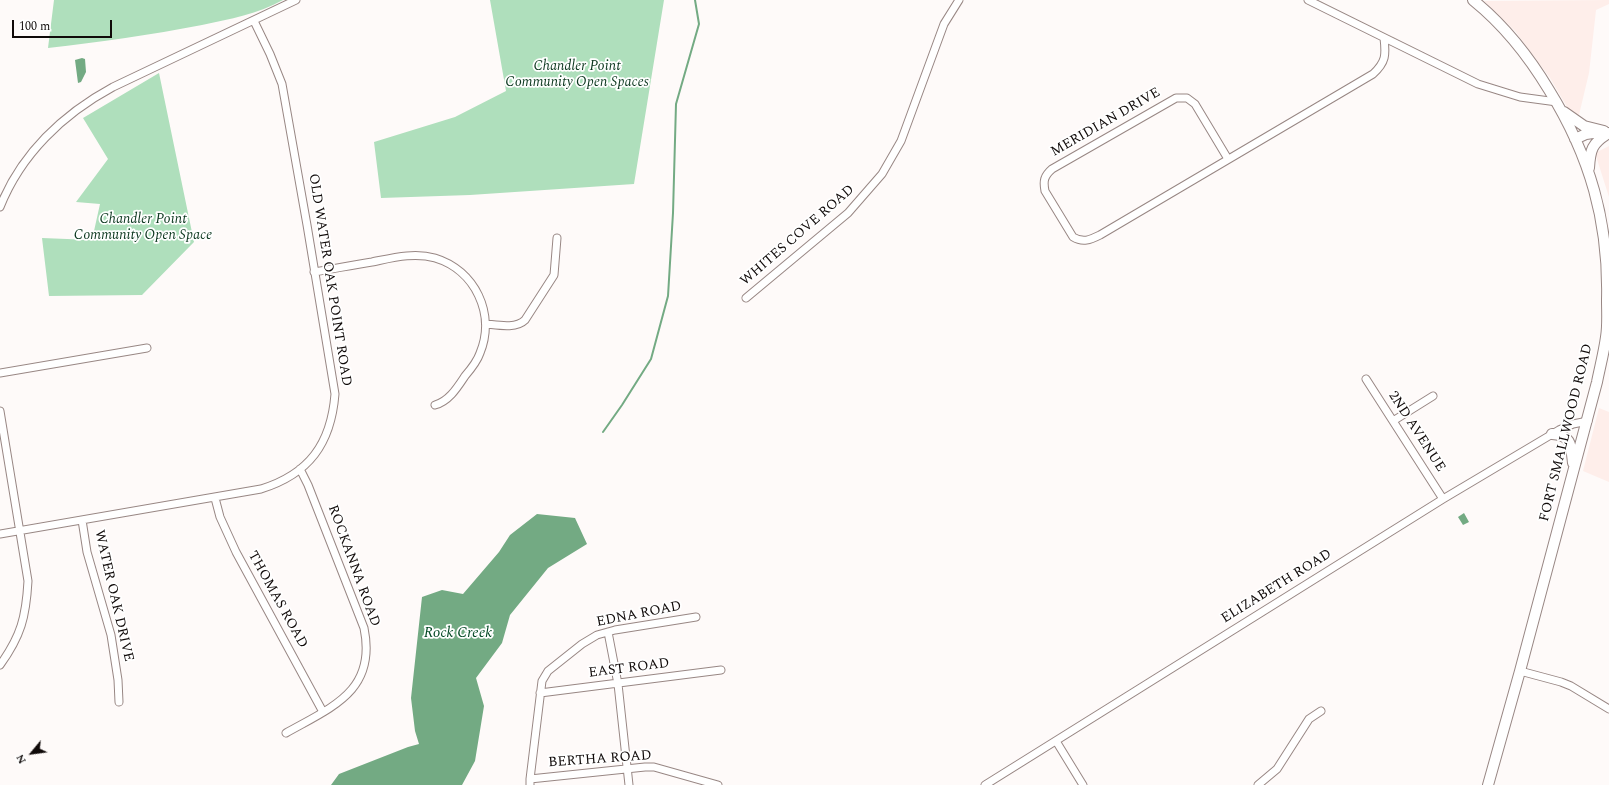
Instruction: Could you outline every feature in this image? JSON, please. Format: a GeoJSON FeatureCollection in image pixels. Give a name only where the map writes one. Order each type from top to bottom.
{"type":"FeatureCollection","features":[{"type":"Feature","properties":{"kind":"main road","name":"FORT SMALLWOOD ROAD"},"geometry":{"type":"LineString","coordinates":[[1473,0],[1515,39],[1559,106],[1589,168],[1600,208],[1608,275],[1606,336],[1588,421],[1574,467],[1488,785]]}},
{"type":"Feature","properties":{"kind":"main road"},"geometry":{"type":"LineString","coordinates":[[1559,106],[1584,126],[1608,132]]}},
{"type":"Feature","properties":{"kind":"main road"},"geometry":{"type":"LineString","coordinates":[[1575,139],[1586,134],[1608,132]]}},
{"type":"Feature","properties":{"kind":"main road"},"geometry":{"type":"LineString","coordinates":[[1589,168],[1592,148],[1608,132]]}},
{"type":"Feature","properties":{"kind":"main road"},"geometry":{"type":"LineString","coordinates":[[1552,434],[1561,434],[1568,438],[1571,446],[1574,467]]}},
{"type":"Feature","properties":{"kind":"street"},"geometry":{"type":"LineString","coordinates":[[0,207],[11,185],[34,150],[49,132],[95,97],[296,0]]}},
{"type":"Feature","properties":{"kind":"street","name":"WHITES COVE ROAD"},"geometry":{"type":"LineString","coordinates":[[746,298],[848,213],[882,174],[901,141],[944,24],[959,0]]}},
{"type":"Feature","properties":{"kind":"street"},"geometry":{"type":"LineString","coordinates":[[1308,0],[1478,84],[1520,97],[1559,106]]}},
{"type":"Feature","properties":{"kind":"street","name":"OLD WATER OAK POINT ROAD"},"geometry":{"type":"LineString","coordinates":[[0,534],[261,490],[289,477],[300,469],[320,447],[329,428],[334,408],[333,383],[282,84],[254,20]]}},
{"type":"Feature","properties":{"kind":"street","name":"MERIDIAN DRIVE"},"geometry":{"type":"LineString","coordinates":[[1228,159],[1195,104],[1187,98],[1176,98],[1052,169],[1047,173],[1044,183],[1045,191],[1073,237],[1086,241],[1100,235],[1373,74],[1381,67],[1385,58],[1384,38]]}},
{"type":"Feature","properties":{"kind":"street"},"geometry":{"type":"LineString","coordinates":[[486,324],[514,325],[522,323],[525,320],[554,275],[557,238]]}},
{"type":"Feature","properties":{"kind":"street"},"geometry":{"type":"LineString","coordinates":[[314,272],[402,256],[424,256],[434,258],[454,266],[469,279],[481,299],[486,324],[483,345],[476,361],[450,396],[441,403],[435,404]]}},
{"type":"Feature","properties":{"kind":"street"},"geometry":{"type":"LineString","coordinates":[[0,373],[147,348]]}},
{"type":"Feature","properties":{"kind":"street","name":"2ND AVENUE"},"geometry":{"type":"LineString","coordinates":[[1366,379],[1443,499]]}},
{"type":"Feature","properties":{"kind":"street"},"geometry":{"type":"LineString","coordinates":[[1393,420],[1433,396]]}},
{"type":"Feature","properties":{"kind":"street"},"geometry":{"type":"LineString","coordinates":[[0,411],[28,580],[27,603],[23,621],[17,639],[0,665]]}},
{"type":"Feature","properties":{"kind":"street","name":"ELIZABETH ROAD"},"geometry":{"type":"LineString","coordinates":[[985,785],[1443,499],[1565,427],[1588,421]]}},
{"type":"Feature","properties":{"kind":"street","name":"ROCKANNA ROAD"},"geometry":{"type":"LineString","coordinates":[[286,733],[343,699],[355,686],[363,672],[367,646],[364,628],[351,593],[308,485],[300,469]]}},
{"type":"Feature","properties":{"kind":"street","name":"THOMAS ROAD"},"geometry":{"type":"LineString","coordinates":[[215,498],[220,517],[236,552],[323,712]]}},
{"type":"Feature","properties":{"kind":"street","name":"WATER OAK DRIVE"},"geometry":{"type":"LineString","coordinates":[[82,520],[87,552],[112,642],[118,680],[119,702]]}},
{"type":"Feature","properties":{"kind":"street","name":"EDNA ROAD"},"geometry":{"type":"LineString","coordinates":[[530,782],[540,693],[542,682],[548,671],[587,641],[608,632],[696,617]]}},
{"type":"Feature","properties":{"kind":"street"},"geometry":{"type":"LineString","coordinates":[[608,632],[618,684],[629,785]]}},
{"type":"Feature","properties":{"kind":"street","name":"EAST ROAD"},"geometry":{"type":"LineString","coordinates":[[540,693],[721,670]]}},
{"type":"Feature","properties":{"kind":"street"},"geometry":{"type":"LineString","coordinates":[[1520,670],[1571,686],[1609,710]]}},
{"type":"Feature","properties":{"kind":"street"},"geometry":{"type":"LineString","coordinates":[[1258,785],[1278,769],[1309,719],[1321,711]]}},
{"type":"Feature","properties":{"kind":"street"},"geometry":{"type":"LineString","coordinates":[[1056,741],[1083,785]]}},
{"type":"Feature","properties":{"kind":"street","name":"BERTHA ROAD"},"geometry":{"type":"LineString","coordinates":[[530,782],[654,767],[718,785]]}},
{"type":"Feature","properties":{"kind":"shaded area"},"geometry":{"type":"Polygon","coordinates":[[[1609,0],[1609,4],[1596,10],[1589,73],[1578,119],[1570,112],[1550,78],[1515,31],[1484,1],[1609,0]]]}},
{"type":"Feature","properties":{"kind":"shaded area"},"geometry":{"type":"Polygon","coordinates":[[[1609,146],[1609,197],[1595,153],[1609,146]]]}},
{"type":"Feature","properties":{"kind":"shaded area"},"geometry":{"type":"Polygon","coordinates":[[[1599,408],[1609,412],[1609,482],[1583,471],[1599,408]]]}},
{"type":"Feature","properties":{"kind":"green space"},"geometry":{"type":"Polygon","coordinates":[[[54,0],[283,0],[264,9],[202,25],[125,38],[48,48],[54,0]]]}},
{"type":"Feature","properties":{"kind":"green space","name":"Chandler Point Community Open Spaces"},"geometry":{"type":"Polygon","coordinates":[[[490,0],[664,0],[634,184],[470,195],[381,198],[374,142],[455,117],[506,91],[490,0]]]}},
{"type":"Feature","properties":{"kind":"green space","name":"Chandler Point Community Open Space"},"geometry":{"type":"Polygon","coordinates":[[[159,73],[194,242],[142,295],[49,296],[42,238],[92,240],[100,204],[76,202],[108,159],[83,118],[159,73]]]}},
{"type":"Feature","properties":{"kind":"water"},"geometry":{"type":"Polygon","coordinates":[[[82,58],[85,59],[86,72],[81,82],[78,83],[75,60],[82,58]]]}},
{"type":"Feature","properties":{"kind":"water"},"geometry":{"type":"Polygon","coordinates":[[[1464,513],[1469,522],[1463,525],[1458,517],[1464,513]]]}},
{"type":"Feature","properties":{"kind":"water","name":"Rock Creek"},"geometry":{"type":"Polygon","coordinates":[[[537,514],[575,518],[587,544],[548,568],[510,615],[502,643],[476,678],[484,706],[475,761],[462,785],[331,785],[339,774],[419,744],[415,731],[411,698],[422,597],[442,590],[463,594],[499,552],[510,535],[537,514]]]}},
{"type":"Feature","properties":{"kind":"waterway"},"geometry":{"type":"LineString","coordinates":[[603,432],[651,359],[668,296],[673,213],[676,104],[699,24],[695,0]]}}]}
